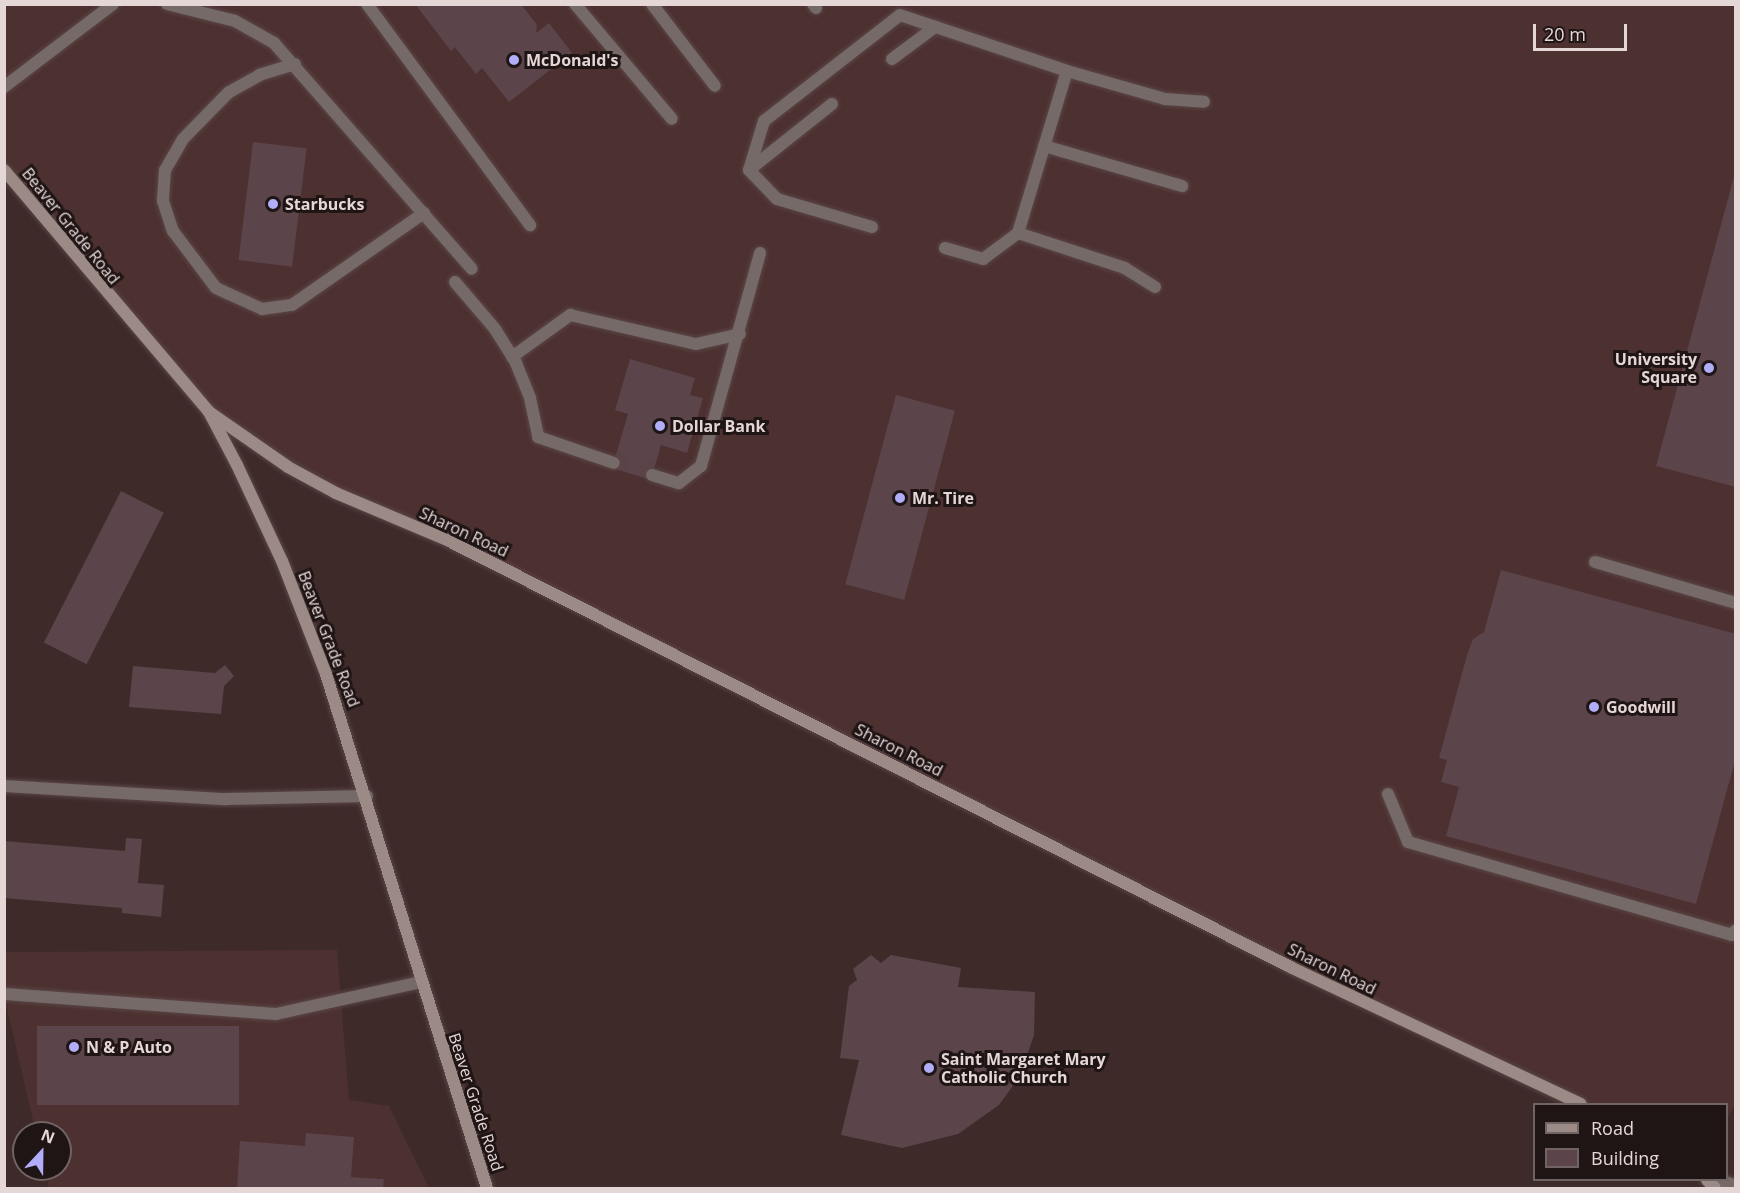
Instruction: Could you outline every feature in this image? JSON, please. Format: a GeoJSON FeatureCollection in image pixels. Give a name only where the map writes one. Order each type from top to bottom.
{"type":"FeatureCollection","features":[{"type":"Feature","properties":{"kind":"street"},"geometry":{"type":"LineString","coordinates":[[4,87],[113,4]]}},
{"type":"Feature","properties":{"kind":"street"},"geometry":{"type":"LineString","coordinates":[[167,4],[235,21],[274,44],[295,64],[472,269]]}},
{"type":"Feature","properties":{"kind":"street"},"geometry":{"type":"LineString","coordinates":[[367,4],[530,225]]}},
{"type":"Feature","properties":{"kind":"street"},"geometry":{"type":"LineString","coordinates":[[575,4],[672,119]]}},
{"type":"Feature","properties":{"kind":"street"},"geometry":{"type":"LineString","coordinates":[[652,4],[715,86]]}},
{"type":"Feature","properties":{"kind":"street"},"geometry":{"type":"LineString","coordinates":[[748,170],[764,121],[900,15],[1067,71],[1165,99],[1204,102]]}},
{"type":"Feature","properties":{"kind":"street"},"geometry":{"type":"LineString","coordinates":[[892,59],[935,27]]}},
{"type":"Feature","properties":{"kind":"street"},"geometry":{"type":"LineString","coordinates":[[295,64],[260,75],[229,92],[183,139],[165,170],[163,201],[173,231],[216,288],[262,309],[292,305],[424,213]]}},
{"type":"Feature","properties":{"kind":"street"},"geometry":{"type":"LineString","coordinates":[[945,248],[983,259],[1017,233],[1067,71]]}},
{"type":"Feature","properties":{"kind":"street"},"geometry":{"type":"LineString","coordinates":[[748,170],[832,104]]}},
{"type":"Feature","properties":{"kind":"street"},"geometry":{"type":"LineString","coordinates":[[1044,146],[1182,186]]}},
{"type":"Feature","properties":{"kind":"street","name":"Beaver Grade Road"},"geometry":{"type":"LineString","coordinates":[[4,170],[208,412],[282,561],[367,796],[421,982],[487,1188]]}},
{"type":"Feature","properties":{"kind":"street"},"geometry":{"type":"LineString","coordinates":[[748,170],[777,199],[872,227]]}},
{"type":"Feature","properties":{"kind":"street"},"geometry":{"type":"LineString","coordinates":[[1017,233],[1125,268],[1155,287]]}},
{"type":"Feature","properties":{"kind":"street"},"geometry":{"type":"LineString","coordinates":[[652,475],[679,483],[701,466],[740,334],[760,253]]}},
{"type":"Feature","properties":{"kind":"street"},"geometry":{"type":"LineString","coordinates":[[455,282],[495,329],[512,357],[530,398],[538,437],[614,463]]}},
{"type":"Feature","properties":{"kind":"street"},"geometry":{"type":"LineString","coordinates":[[512,357],[570,315],[696,344],[740,334]]}},
{"type":"Feature","properties":{"kind":"street","name":"Sharon Road"},"geometry":{"type":"LineString","coordinates":[[208,412],[336,493],[447,540],[1292,968],[1579,1103]]}},
{"type":"Feature","properties":{"kind":"street"},"geometry":{"type":"LineString","coordinates":[[1595,562],[1736,603]]}},
{"type":"Feature","properties":{"kind":"street"},"geometry":{"type":"LineString","coordinates":[[4,786],[226,799],[367,796]]}},
{"type":"Feature","properties":{"kind":"street"},"geometry":{"type":"LineString","coordinates":[[1388,794],[1408,842],[1732,935],[1736,930]]}},
{"type":"Feature","properties":{"kind":"street"},"geometry":{"type":"LineString","coordinates":[[5,994],[276,1014],[421,982]]}},
{"type":"Feature","properties":{"kind":"shaded area"},"geometry":{"type":"Polygon","coordinates":[[[5,5],[1735,5],[1735,1104],[1728,1117],[1728,1103],[1579,1103],[1500,1067],[447,540],[336,493],[209,412],[5,170],[5,5]]]}},
{"type":"Feature","properties":{"kind":"shaded area"},"geometry":{"type":"Polygon","coordinates":[[[337,950],[349,1100],[389,1106],[429,1188],[49,1188],[48,1181],[72,1181],[72,1121],[33,1121],[5,1000],[5,952],[337,950]]]}},
{"type":"Feature","properties":{"kind":"building","name":"McDonald's"},"geometry":{"type":"Polygon","coordinates":[[[415,4],[521,4],[537,25],[536,33],[549,23],[572,53],[509,102],[482,68],[476,74],[455,47],[451,51],[415,4]]]}},
{"type":"Feature","properties":{"kind":"building","name":"Starbucks"},"geometry":{"type":"Polygon","coordinates":[[[253,142],[307,149],[292,267],[238,260],[253,142]]]}},
{"type":"Feature","properties":{"kind":"building","name":"University Square"},"geometry":{"type":"Polygon","coordinates":[[[1736,169],[1736,487],[1656,466],[1736,169]]]}},
{"type":"Feature","properties":{"kind":"building","name":"Dollar Bank"},"geometry":{"type":"Polygon","coordinates":[[[630,359],[695,378],[690,395],[703,398],[687,453],[661,445],[651,480],[612,468],[628,414],[615,410],[630,359]]]}},
{"type":"Feature","properties":{"kind":"building","name":"Mr. Tire"},"geometry":{"type":"Polygon","coordinates":[[[896,395],[955,411],[904,600],[845,584],[896,395]]]}},
{"type":"Feature","properties":{"kind":"building"},"geometry":{"type":"Polygon","coordinates":[[[121,491],[164,513],[87,664],[44,642],[121,491]]]}},
{"type":"Feature","properties":{"kind":"building","name":"Goodwill"},"geometry":{"type":"Polygon","coordinates":[[[1501,570],[1736,634],[1736,757],[1696,904],[1446,836],[1459,787],[1441,782],[1447,760],[1439,758],[1467,655],[1473,639],[1484,632],[1501,570]]]}},
{"type":"Feature","properties":{"kind":"building"},"geometry":{"type":"Polygon","coordinates":[[[225,665],[234,676],[224,686],[221,714],[129,707],[133,666],[215,673],[225,665]]]}},
{"type":"Feature","properties":{"kind":"building"},"geometry":{"type":"Polygon","coordinates":[[[126,838],[142,839],[138,883],[164,885],[161,917],[122,913],[122,908],[4,898],[4,841],[125,851],[126,838]]]}},
{"type":"Feature","properties":{"kind":"building"},"geometry":{"type":"Polygon","coordinates":[[[871,955],[881,963],[891,955],[961,968],[958,987],[1035,992],[1034,1035],[1020,1076],[999,1105],[958,1134],[902,1148],[841,1135],[859,1060],[840,1058],[849,986],[857,980],[853,969],[871,955]]]}},
{"type":"Feature","properties":{"kind":"building"},"geometry":{"type":"Polygon","coordinates":[[[37,1026],[239,1026],[239,1105],[37,1105],[37,1026]]]}},
{"type":"Feature","properties":{"kind":"building"},"geometry":{"type":"Polygon","coordinates":[[[306,1133],[354,1137],[351,1177],[384,1179],[383,1188],[237,1188],[240,1141],[305,1146],[306,1133]]]}},
{"type":"Feature","properties":{"kind":"place","name":"McDonald's"},"geometry":{"type":"Point","coordinates":[514,60]}},
{"type":"Feature","properties":{"kind":"place","name":"Starbucks"},"geometry":{"type":"Point","coordinates":[273,204]}},
{"type":"Feature","properties":{"kind":"place","name":"University Square"},"geometry":{"type":"Point","coordinates":[1709,368]}},
{"type":"Feature","properties":{"kind":"place","name":"Dollar Bank"},"geometry":{"type":"Point","coordinates":[660,426]}},
{"type":"Feature","properties":{"kind":"place","name":"Mr. Tire"},"geometry":{"type":"Point","coordinates":[900,498]}},
{"type":"Feature","properties":{"kind":"place","name":"Goodwill"},"geometry":{"type":"Point","coordinates":[1594,707]}},
{"type":"Feature","properties":{"kind":"place","name":"N & P Auto"},"geometry":{"type":"Point","coordinates":[74,1047]}},
{"type":"Feature","properties":{"kind":"place","name":"Saint Margaret Mary Catholic Church"},"geometry":{"type":"Point","coordinates":[929,1068]}}]}
